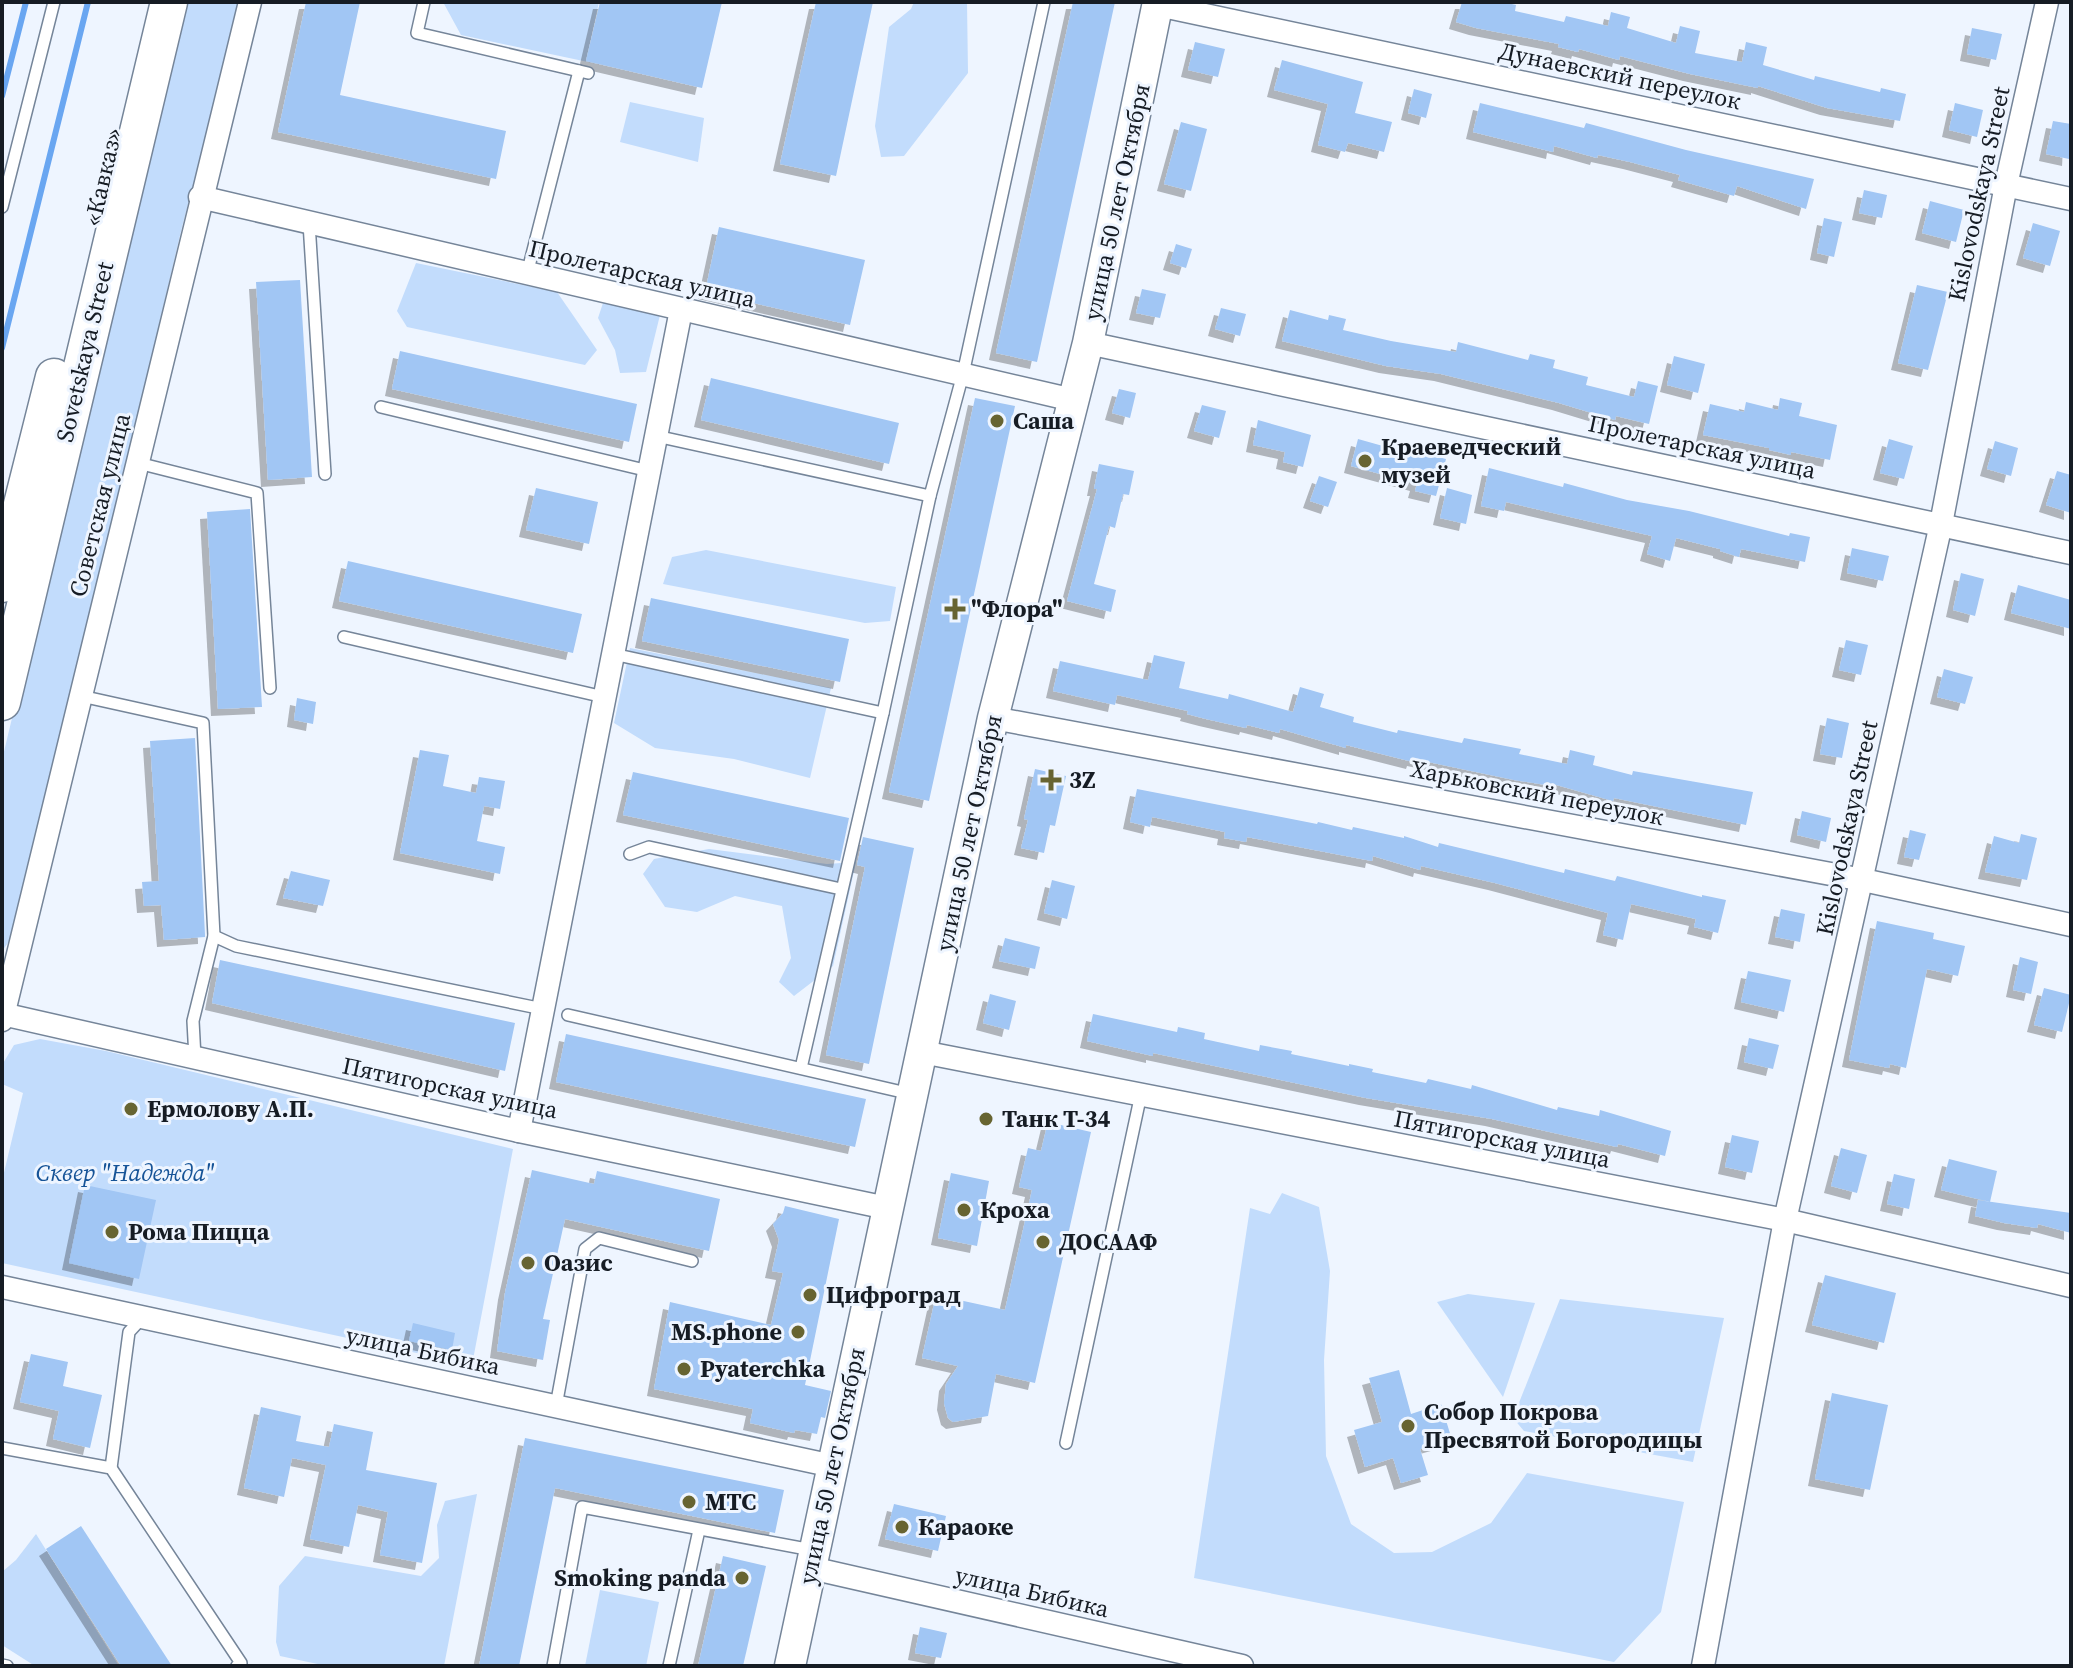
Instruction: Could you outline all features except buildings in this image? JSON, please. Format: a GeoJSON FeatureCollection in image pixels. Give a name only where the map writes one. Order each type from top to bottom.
{"type":"FeatureCollection","features":[{"type":"Feature","properties":{"kind":"highway","name":"«Кавказ»"},"geometry":{"type":"LineString","coordinates":[[2,584],[144,2]]}},
{"type":"Feature","properties":{"kind":"highway","name":"Sovetskaya Street"},"geometry":{"type":"LineString","coordinates":[[2,702],[169,2]]}},
{"type":"Feature","properties":{"kind":"main road","name":"улица 50 лет Октября"},"geometry":{"type":"LineString","coordinates":[[790,1666],[993,718],[1088,343],[1158,4]]}},
{"type":"Feature","properties":{"kind":"street","name":"Советская улица"},"geometry":{"type":"LineString","coordinates":[[2,1016],[250,2]]}},
{"type":"Feature","properties":{"kind":"street","name":"Kislovodskaya Street"},"geometry":{"type":"LineString","coordinates":[[1703,1666],[1785,1220],[1941,524],[2006,185],[2047,2]]}},
{"type":"Feature","properties":{"kind":"street","name":"Дунаевский переулок"},"geometry":{"type":"LineString","coordinates":[[1158,4],[2071,199]]}},
{"type":"Feature","properties":{"kind":"street","name":"Пролетарская улица"},"geometry":{"type":"LineString","coordinates":[[200,197],[1073,400]]}},
{"type":"Feature","properties":{"kind":"street"},"geometry":{"type":"LineString","coordinates":[[519,1131],[681,310]]}},
{"type":"Feature","properties":{"kind":"street","name":"Пролетарская улица"},"geometry":{"type":"LineString","coordinates":[[1088,343],[2071,553]]}},
{"type":"Feature","properties":{"kind":"street"},"geometry":{"type":"LineString","coordinates":[[2,542],[24,498]]}},
{"type":"Feature","properties":{"kind":"street","name":"Харьковский переулок"},"geometry":{"type":"LineString","coordinates":[[993,718],[1863,880],[2071,925]]}},
{"type":"Feature","properties":{"kind":"street","name":"Пятигорская улица"},"geometry":{"type":"LineString","coordinates":[[2,1016],[519,1131],[887,1208]]}},
{"type":"Feature","properties":{"kind":"street","name":"Пятигорская улица"},"geometry":{"type":"LineString","coordinates":[[922,1052],[1785,1220],[2071,1286]]}},
{"type":"Feature","properties":{"kind":"street","name":"улица Бибика"},"geometry":{"type":"LineString","coordinates":[[2,1287],[833,1466]]}},
{"type":"Feature","properties":{"kind":"street","name":"улица Бибика"},"geometry":{"type":"LineString","coordinates":[[812,1559],[1242,1666]]}},
{"type":"Feature","properties":{"kind":"lane"},"geometry":{"type":"LineString","coordinates":[[2,207],[54,2]]}},
{"type":"Feature","properties":{"kind":"lane"},"geometry":{"type":"LineString","coordinates":[[424,2],[417,33],[584,72],[527,274]]}},
{"type":"Feature","properties":{"kind":"lane"},"geometry":{"type":"LineString","coordinates":[[801,1068],[930,496],[963,374],[1044,2]]}},
{"type":"Feature","properties":{"kind":"lane"},"geometry":{"type":"LineString","coordinates":[[309,223],[325,474]]}},
{"type":"Feature","properties":{"kind":"lane"},"geometry":{"type":"LineString","coordinates":[[381,407],[649,471]]}},
{"type":"Feature","properties":{"kind":"lane"},"geometry":{"type":"LineString","coordinates":[[656,436],[930,496]]}},
{"type":"Feature","properties":{"kind":"lane"},"geometry":{"type":"LineString","coordinates":[[138,463],[257,493],[270,688]]}},
{"type":"Feature","properties":{"kind":"lane"},"geometry":{"type":"LineString","coordinates":[[344,637],[604,697]]}},
{"type":"Feature","properties":{"kind":"lane"},"geometry":{"type":"LineString","coordinates":[[613,654],[883,713]]}},
{"type":"Feature","properties":{"kind":"lane"},"geometry":{"type":"LineString","coordinates":[[81,696],[203,723],[214,936],[193,1021],[195,1059]]}},
{"type":"Feature","properties":{"kind":"lane"},"geometry":{"type":"LineString","coordinates":[[630,854],[649,847],[841,889]]}},
{"type":"Feature","properties":{"kind":"lane"},"geometry":{"type":"LineString","coordinates":[[214,936],[236,946],[543,1009]]}},
{"type":"Feature","properties":{"kind":"lane"},"geometry":{"type":"LineString","coordinates":[[568,1015],[912,1094]]}},
{"type":"Feature","properties":{"kind":"lane"},"geometry":{"type":"LineString","coordinates":[[1066,1443],[1141,1094]]}},
{"type":"Feature","properties":{"kind":"lane"},"geometry":{"type":"LineString","coordinates":[[556,1406],[585,1249],[599,1238],[692,1261]]}},
{"type":"Feature","properties":{"kind":"lane"},"geometry":{"type":"LineString","coordinates":[[142,1317],[129,1332],[111,1468],[241,1663],[237,1666]]}},
{"type":"Feature","properties":{"kind":"lane"},"geometry":{"type":"LineString","coordinates":[[2,1448],[111,1468]]}},
{"type":"Feature","properties":{"kind":"lane"},"geometry":{"type":"LineString","coordinates":[[553,1666],[582,1507],[699,1530],[812,1559]]}},
{"type":"Feature","properties":{"kind":"lane"},"geometry":{"type":"LineString","coordinates":[[669,1666],[699,1530]]}},
{"type":"Feature","properties":{"kind":"green space"},"geometry":{"type":"Polygon","coordinates":[[[183,2],[241,2],[182,227],[16,932],[2,951],[2,760],[183,2]]]}},
{"type":"Feature","properties":{"kind":"green space"},"geometry":{"type":"Polygon","coordinates":[[[443,2],[599,2],[586,61],[602,65],[461,35],[443,2]]]}},
{"type":"Feature","properties":{"kind":"green space"},"geometry":{"type":"Polygon","coordinates":[[[914,2],[967,2],[968,73],[904,156],[881,157],[875,126],[889,27],[911,9],[914,2]]]}},
{"type":"Feature","properties":{"kind":"green space"},"geometry":{"type":"Polygon","coordinates":[[[630,102],[704,118],[698,162],[620,142],[630,102]]]}},
{"type":"Feature","properties":{"kind":"green space"},"geometry":{"type":"Polygon","coordinates":[[[416,263],[557,292],[597,350],[585,365],[407,327],[397,311],[416,263]]]}},
{"type":"Feature","properties":{"kind":"green space"},"geometry":{"type":"Polygon","coordinates":[[[603,303],[660,315],[646,372],[620,373],[615,350],[598,318],[603,303]]]}},
{"type":"Feature","properties":{"kind":"green space"},"geometry":{"type":"Polygon","coordinates":[[[706,550],[896,587],[890,621],[865,623],[663,584],[672,557],[706,550]]]}},
{"type":"Feature","properties":{"kind":"green space"},"geometry":{"type":"Polygon","coordinates":[[[630,648],[831,688],[810,778],[734,759],[655,748],[614,723],[630,648]]]}},
{"type":"Feature","properties":{"kind":"green space"},"geometry":{"type":"Polygon","coordinates":[[[709,849],[827,864],[856,862],[833,966],[794,996],[779,982],[791,958],[782,906],[735,896],[697,912],[665,907],[643,874],[654,859],[709,849]]]}},
{"type":"Feature","properties":{"kind":"green space","name":"Сквер \"Надежда\""},"geometry":{"type":"Polygon","coordinates":[[[40,1039],[106,1051],[513,1149],[472,1365],[2,1263],[2,1181],[23,1093],[2,1084],[2,1065],[14,1045],[40,1039]]]}},
{"type":"Feature","properties":{"kind":"green space"},"geometry":{"type":"Polygon","coordinates":[[[1282,1193],[1319,1207],[1330,1271],[1324,1360],[1326,1456],[1351,1524],[1394,1553],[1432,1552],[1491,1523],[1527,1473],[1684,1502],[1661,1612],[1614,1662],[1194,1578],[1250,1208],[1270,1214],[1282,1193]]]}},
{"type":"Feature","properties":{"kind":"green space"},"geometry":{"type":"Polygon","coordinates":[[[1468,1294],[1535,1303],[1503,1397],[1437,1302],[1468,1294]]]}},
{"type":"Feature","properties":{"kind":"green space"},"geometry":{"type":"Polygon","coordinates":[[[1560,1299],[1724,1318],[1693,1462],[1524,1431],[1513,1418],[1560,1299]]]}},
{"type":"Feature","properties":{"kind":"green space"},"geometry":{"type":"Polygon","coordinates":[[[477,1494],[444,1666],[327,1666],[280,1656],[276,1642],[279,1586],[305,1556],[421,1576],[439,1558],[437,1525],[445,1501],[477,1494]]]}},
{"type":"Feature","properties":{"kind":"green space"},"geometry":{"type":"Polygon","coordinates":[[[36,1534],[119,1666],[35,1666],[2,1645],[2,1572],[16,1560],[36,1534]]]}},
{"type":"Feature","properties":{"kind":"green space"},"geometry":{"type":"Polygon","coordinates":[[[600,1590],[659,1602],[646,1666],[585,1666],[600,1590]]]}},
{"type":"Feature","properties":{"kind":"waterway"},"geometry":{"type":"LineString","coordinates":[[2,96],[26,2]]}},
{"type":"Feature","properties":{"kind":"waterway"},"geometry":{"type":"LineString","coordinates":[[2,348],[88,2]]}},
{"type":"Feature","properties":{"kind":"place","name":"Саша"},"geometry":{"type":"Point","coordinates":[997,421]}},
{"type":"Feature","properties":{"kind":"place","name":"Краеведческий музей"},"geometry":{"type":"Point","coordinates":[1365,461]}},
{"type":"Feature","properties":{"kind":"place","name":"\"Флора\""},"geometry":{"type":"Point","coordinates":[955,609]}},
{"type":"Feature","properties":{"kind":"place","name":"3Z"},"geometry":{"type":"Point","coordinates":[1051,780]}},
{"type":"Feature","properties":{"kind":"place","name":"Ермолову А.П."},"geometry":{"type":"Point","coordinates":[131,1109]}},
{"type":"Feature","properties":{"kind":"place","name":"Танк Т-34"},"geometry":{"type":"Point","coordinates":[986,1119]}},
{"type":"Feature","properties":{"kind":"place","name":"Кроха"},"geometry":{"type":"Point","coordinates":[964,1210]}},
{"type":"Feature","properties":{"kind":"place","name":"Рома Пицца"},"geometry":{"type":"Point","coordinates":[112,1232]}},
{"type":"Feature","properties":{"kind":"place","name":"ДОСААФ"},"geometry":{"type":"Point","coordinates":[1043,1242]}},
{"type":"Feature","properties":{"kind":"place","name":"Оазис"},"geometry":{"type":"Point","coordinates":[528,1263]}},
{"type":"Feature","properties":{"kind":"place","name":"Цифроград"},"geometry":{"type":"Point","coordinates":[810,1295]}},
{"type":"Feature","properties":{"kind":"place","name":"MS.phone"},"geometry":{"type":"Point","coordinates":[798,1332]}},
{"type":"Feature","properties":{"kind":"place","name":"Pyaterchka"},"geometry":{"type":"Point","coordinates":[684,1369]}},
{"type":"Feature","properties":{"kind":"place","name":"Собор Покрова Пресвятой Богородицы"},"geometry":{"type":"Point","coordinates":[1408,1426]}},
{"type":"Feature","properties":{"kind":"place","name":"МТС"},"geometry":{"type":"Point","coordinates":[689,1502]}},
{"type":"Feature","properties":{"kind":"place","name":"Караоке"},"geometry":{"type":"Point","coordinates":[902,1527]}},
{"type":"Feature","properties":{"kind":"place","name":"Smoking panda"},"geometry":{"type":"Point","coordinates":[742,1578]}}]}
